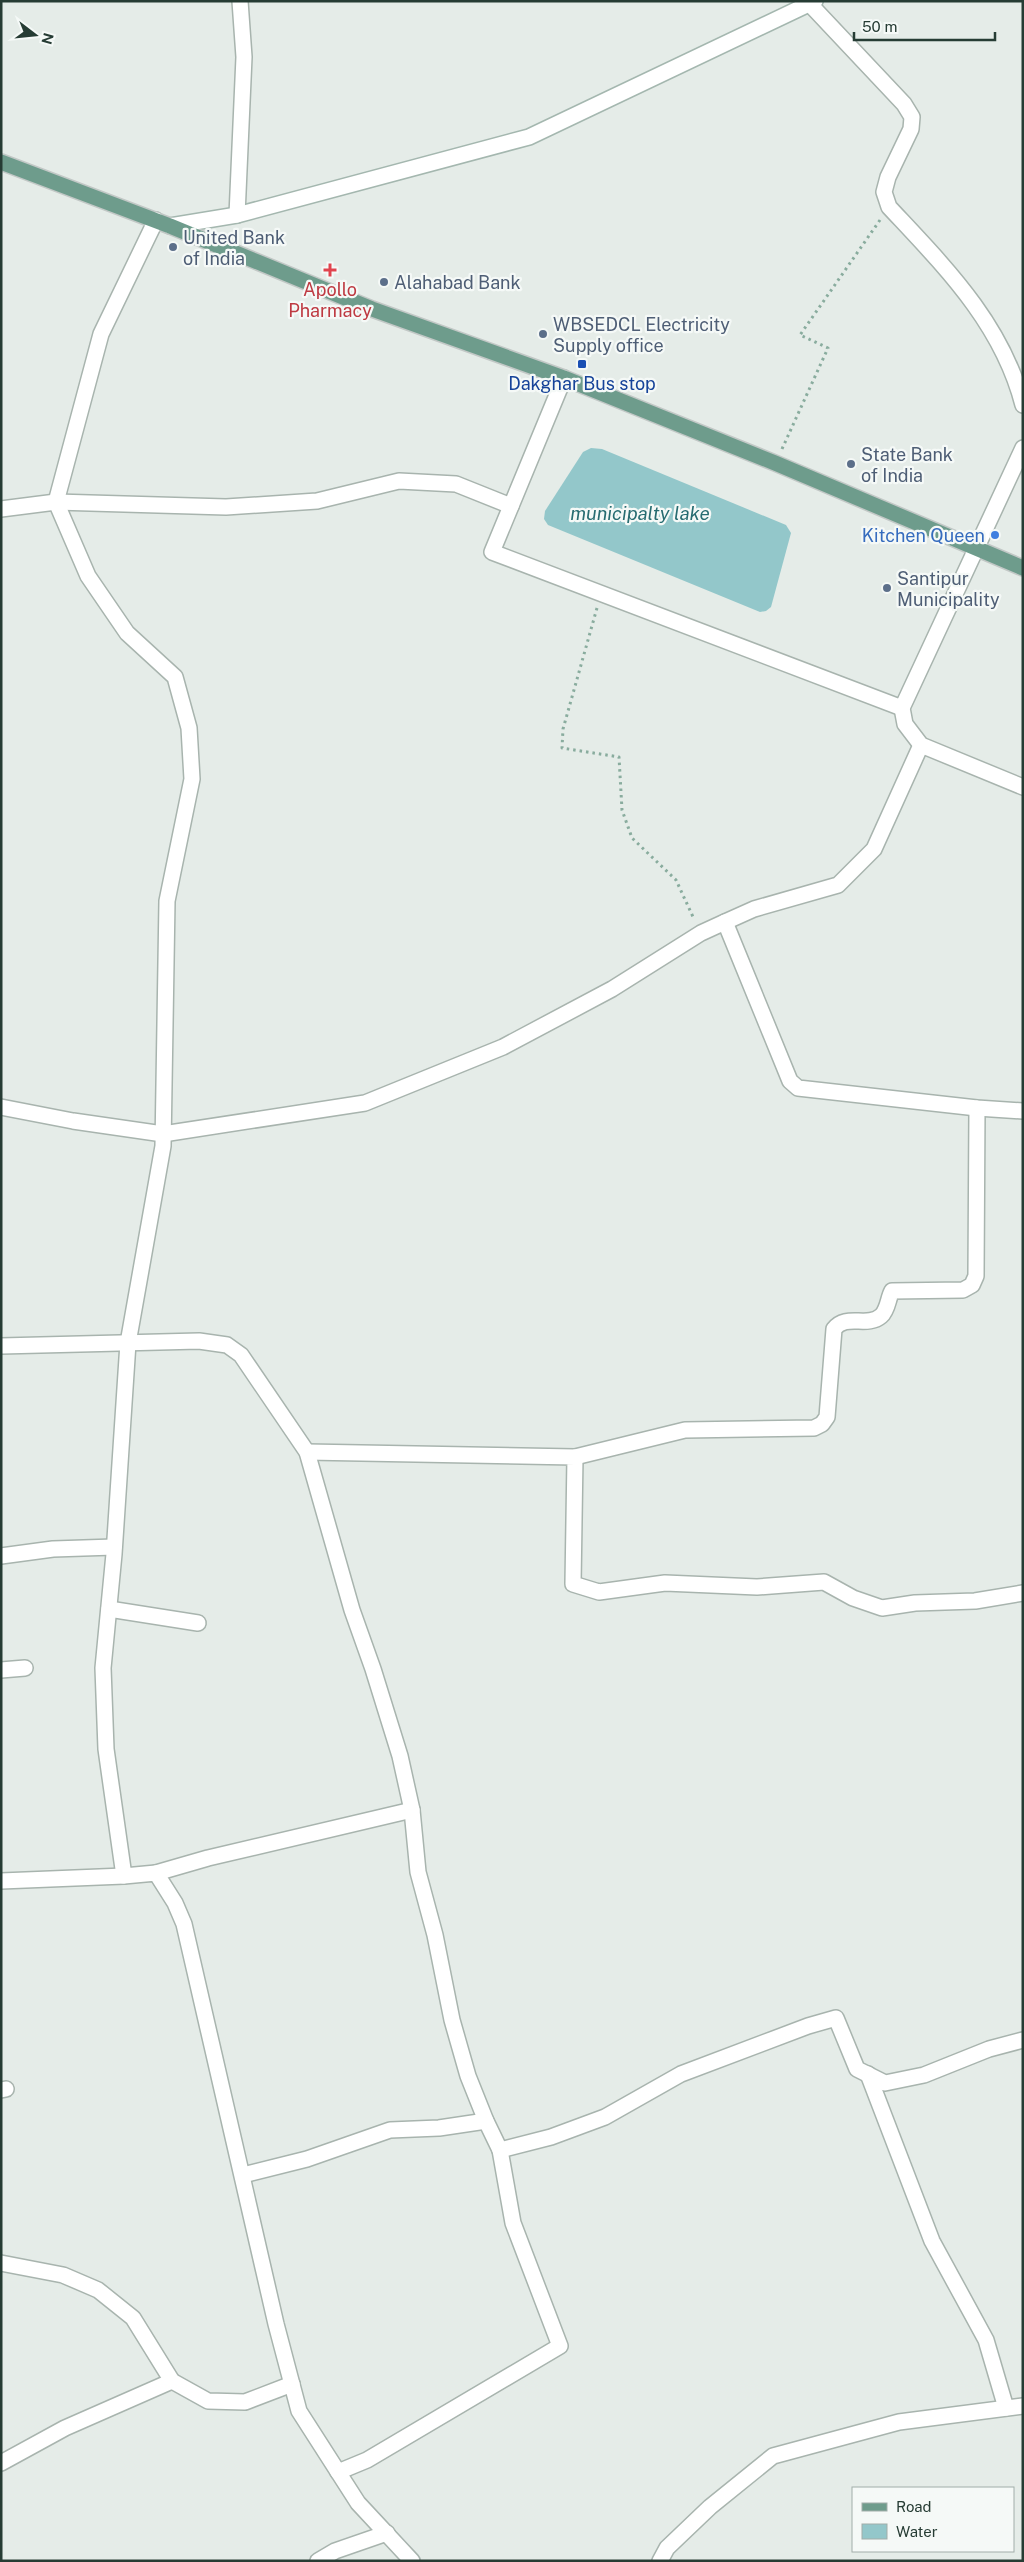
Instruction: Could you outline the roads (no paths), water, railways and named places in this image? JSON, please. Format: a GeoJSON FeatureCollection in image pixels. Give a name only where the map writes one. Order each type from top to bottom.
{"type":"FeatureCollection","features":[{"type":"Feature","properties":{"kind":"main road"},"geometry":{"type":"LineString","coordinates":[[1,162],[163,223],[372,309],[564,378],[775,463],[1023,568]]}},
{"type":"Feature","properties":{"kind":"street"},"geometry":{"type":"LineString","coordinates":[[237,215],[244,57],[240,1]]}},
{"type":"Feature","properties":{"kind":"street"},"geometry":{"type":"LineString","coordinates":[[124,1876],[106,1741],[102,1668],[114,1546],[128,1343],[162,1146],[167,901],[192,780],[189,728],[175,677],[126,633],[88,576],[56,502],[101,334],[163,223],[237,215],[529,136],[811,3],[904,104],[912,117],[912,129],[888,177],[884,192],[889,207],[952,274],[975,303],[1000,343],[1023,404]]}},
{"type":"Feature","properties":{"kind":"street"},"geometry":{"type":"LineString","coordinates":[[564,378],[492,552],[902,708]]}},
{"type":"Feature","properties":{"kind":"street"},"geometry":{"type":"LineString","coordinates":[[1023,448],[902,708],[905,724],[921,745],[1023,787]]}},
{"type":"Feature","properties":{"kind":"street"},"geometry":{"type":"LineString","coordinates":[[1,509],[56,502],[226,507],[317,501],[399,482],[456,484],[511,506]]}},
{"type":"Feature","properties":{"kind":"street"},"geometry":{"type":"LineString","coordinates":[[1,1107],[72,1121],[162,1134],[365,1103],[503,1047],[612,989],[701,933],[754,909],[838,884],[874,849],[921,745]]}},
{"type":"Feature","properties":{"kind":"street"},"geometry":{"type":"LineString","coordinates":[[725,922],[790,1081],[798,1088],[977,1108],[1023,1111]]}},
{"type":"Feature","properties":{"kind":"street"},"geometry":{"type":"LineString","coordinates":[[307,1452],[575,1457],[686,1430],[814,1428],[822,1424],[827,1417],[834,1329],[838,1323],[846,1320],[872,1320],[880,1317],[886,1310],[887,1299],[892,1291],[963,1290],[972,1285],[976,1276],[977,1108]]}},
{"type":"Feature","properties":{"kind":"street"},"geometry":{"type":"LineString","coordinates":[[1,1346],[199,1341],[227,1346],[241,1355],[307,1452],[352,1610],[374,1669],[400,1756],[412,1810],[418,1872],[435,1935],[452,2020],[468,2076],[500,2150],[512,2223],[560,2346],[367,2460],[338,2472]]}},
{"type":"Feature","properties":{"kind":"street"},"geometry":{"type":"LineString","coordinates":[[575,1457],[573,1584],[599,1592],[665,1583],[757,1587],[824,1582],[853,1598],[882,1608],[915,1603],[975,1601],[1023,1593]]}},
{"type":"Feature","properties":{"kind":"street"},"geometry":{"type":"LineString","coordinates":[[1,1556],[53,1549],[114,1546]]}},
{"type":"Feature","properties":{"kind":"street"},"geometry":{"type":"LineString","coordinates":[[108,1609],[198,1622]]}},
{"type":"Feature","properties":{"kind":"street"},"geometry":{"type":"LineString","coordinates":[[1,1670],[25,1668]]}},
{"type":"Feature","properties":{"kind":"street"},"geometry":{"type":"LineString","coordinates":[[1,1880],[124,1876],[156,1873],[208,1858],[412,1810]]}},
{"type":"Feature","properties":{"kind":"street"},"geometry":{"type":"LineString","coordinates":[[156,1873],[175,1903],[184,1924],[276,2324],[299,2411],[358,2503],[412,2561]]}},
{"type":"Feature","properties":{"kind":"street"},"geometry":{"type":"LineString","coordinates":[[500,2150],[551,2137],[605,2117],[681,2074],[808,2026],[836,2018],[857,2069],[885,2083],[924,2075],[989,2048],[1023,2040]]}},
{"type":"Feature","properties":{"kind":"street"},"geometry":{"type":"LineString","coordinates":[[868,2074],[932,2241],[986,2340],[1006,2408]]}},
{"type":"Feature","properties":{"kind":"street"},"geometry":{"type":"LineString","coordinates":[[243,2176],[307,2160],[390,2130],[439,2128],[486,2121]]}},
{"type":"Feature","properties":{"kind":"street"},"geometry":{"type":"LineString","coordinates":[[1,2263],[62,2275],[98,2290],[133,2318],[172,2381],[208,2401],[245,2402],[292,2384]]}},
{"type":"Feature","properties":{"kind":"street"},"geometry":{"type":"LineString","coordinates":[[1,2463],[65,2428],[172,2381]]}},
{"type":"Feature","properties":{"kind":"street"},"geometry":{"type":"LineString","coordinates":[[660,2561],[667,2548],[710,2507],[773,2456],[899,2422],[1023,2406]]}},
{"type":"Feature","properties":{"kind":"street"},"geometry":{"type":"LineString","coordinates":[[318,2561],[335,2551],[387,2533]]}},
{"type":"Feature","properties":{"kind":"water","name":"municipalty lake"},"geometry":{"type":"Polygon","coordinates":[[[591,448],[602,449],[786,525],[791,533],[771,607],[766,611],[760,612],[548,525],[544,519],[545,511],[583,452],[591,448]]]}},
{"type":"Feature","properties":{"kind":"place","name":"United Bank of India"},"geometry":{"type":"Point","coordinates":[173,247]}},
{"type":"Feature","properties":{"kind":"place","name":"Apollo Pharmacy"},"geometry":{"type":"Point","coordinates":[330,270]}},
{"type":"Feature","properties":{"kind":"place","name":"Alahabad Bank"},"geometry":{"type":"Point","coordinates":[384,282]}},
{"type":"Feature","properties":{"kind":"place","name":"WBSEDCL Electricity Supply office"},"geometry":{"type":"Point","coordinates":[543,334]}},
{"type":"Feature","properties":{"kind":"place","name":"Dakghar Bus stop"},"geometry":{"type":"Point","coordinates":[582,364]}},
{"type":"Feature","properties":{"kind":"place","name":"State Bank of India"},"geometry":{"type":"Point","coordinates":[851,464]}},
{"type":"Feature","properties":{"kind":"place","name":"Kitchen Queen"},"geometry":{"type":"Point","coordinates":[995,535]}},
{"type":"Feature","properties":{"kind":"place","name":"Santipur Municipality"},"geometry":{"type":"Point","coordinates":[887,588]}}]}
